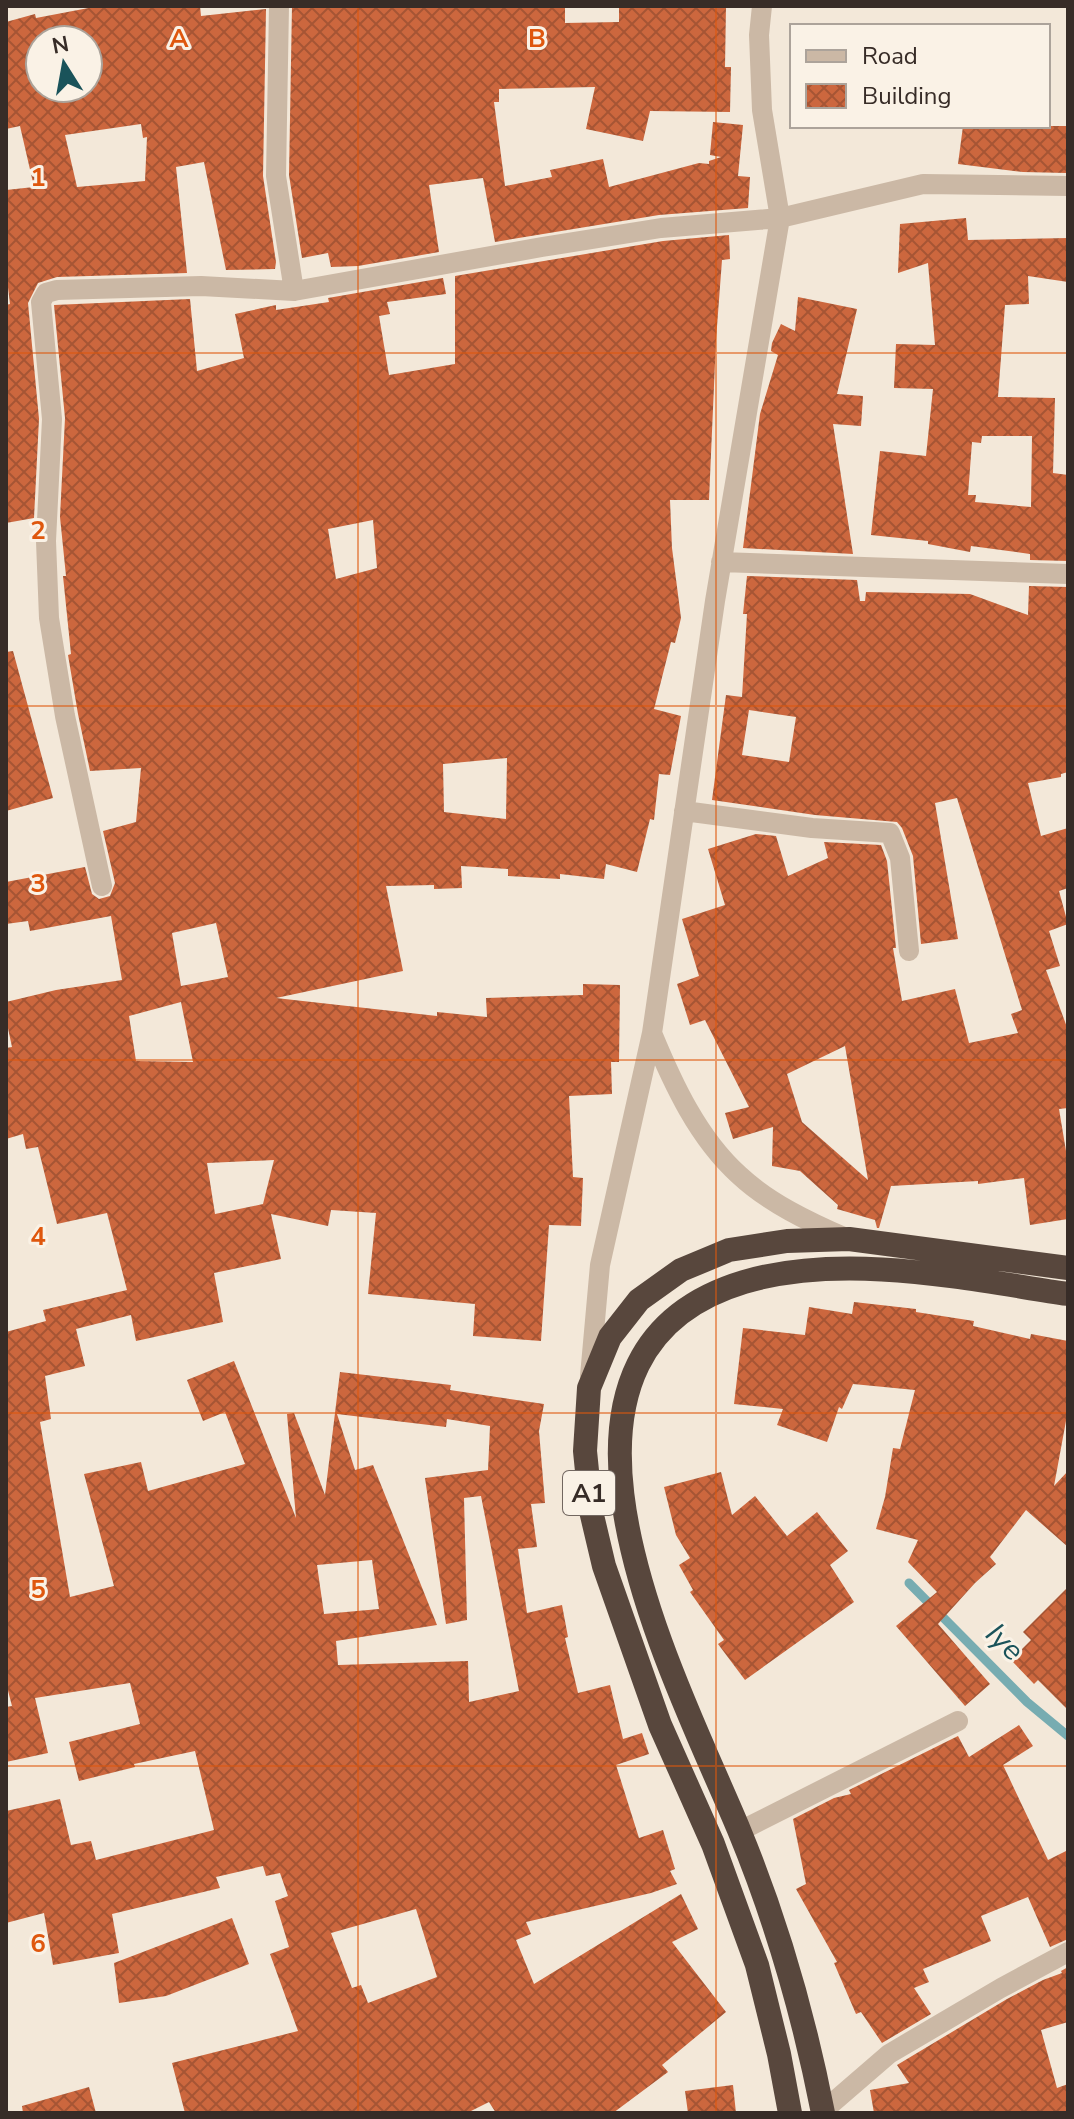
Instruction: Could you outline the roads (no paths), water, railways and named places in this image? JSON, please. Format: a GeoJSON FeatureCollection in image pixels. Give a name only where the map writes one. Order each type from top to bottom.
{"type":"FeatureCollection","features":[{"type":"Feature","properties":{"kind":"highway","name":"A1"},"geometry":{"type":"LineString","coordinates":[[790,2113],[757,1965],[713,1844],[660,1725],[604,1566],[591,1511],[585,1451],[589,1388],[610,1337],[639,1300],[681,1270],[729,1250],[787,1241],[849,1239],[1068,1268]]}},
{"type":"Feature","properties":{"kind":"highway","name":"A1"},"geometry":{"type":"LineString","coordinates":[[823,2112],[785,1954],[740,1831],[683,1703],[649,1613],[626,1519],[620,1459],[623,1411],[638,1364],[661,1329],[695,1301],[745,1282],[807,1271],[860,1270],[926,1273],[1068,1294]]}},
{"type":"Feature","properties":{"kind":"street"},"geometry":{"type":"LineString","coordinates":[[279,6],[276,176],[294,291]]}},
{"type":"Feature","properties":{"kind":"street"},"geometry":{"type":"LineString","coordinates":[[589,1388],[600,1265],[652,1033],[721,562],[780,218],[762,110],[759,35],[762,6]]}},
{"type":"Feature","properties":{"kind":"street"},"geometry":{"type":"LineString","coordinates":[[102,886],[65,716],[49,618],[46,541],[52,419],[41,302],[46,293],[57,290],[201,286],[294,291],[661,228],[780,218],[923,184],[1068,186]]}},
{"type":"Feature","properties":{"kind":"street"},"geometry":{"type":"LineString","coordinates":[[721,562],[1068,574]]}},
{"type":"Feature","properties":{"kind":"street"},"geometry":{"type":"LineString","coordinates":[[684,811],[812,828],[890,833],[900,858],[909,951]]}},
{"type":"Feature","properties":{"kind":"street"},"geometry":{"type":"LineString","coordinates":[[652,1033],[668,1073],[688,1108],[713,1147],[739,1176],[813,1223],[849,1239]]}},
{"type":"Feature","properties":{"kind":"street"},"geometry":{"type":"LineString","coordinates":[[740,1831],[958,1721]]}},
{"type":"Feature","properties":{"kind":"street"},"geometry":{"type":"LineString","coordinates":[[823,2112],[889,2054],[1068,1952]]}},
{"type":"Feature","properties":{"kind":"waterway","name":"Iye"},"geometry":{"type":"LineString","coordinates":[[909,1583],[1027,1702],[1068,1736]]}}]}
